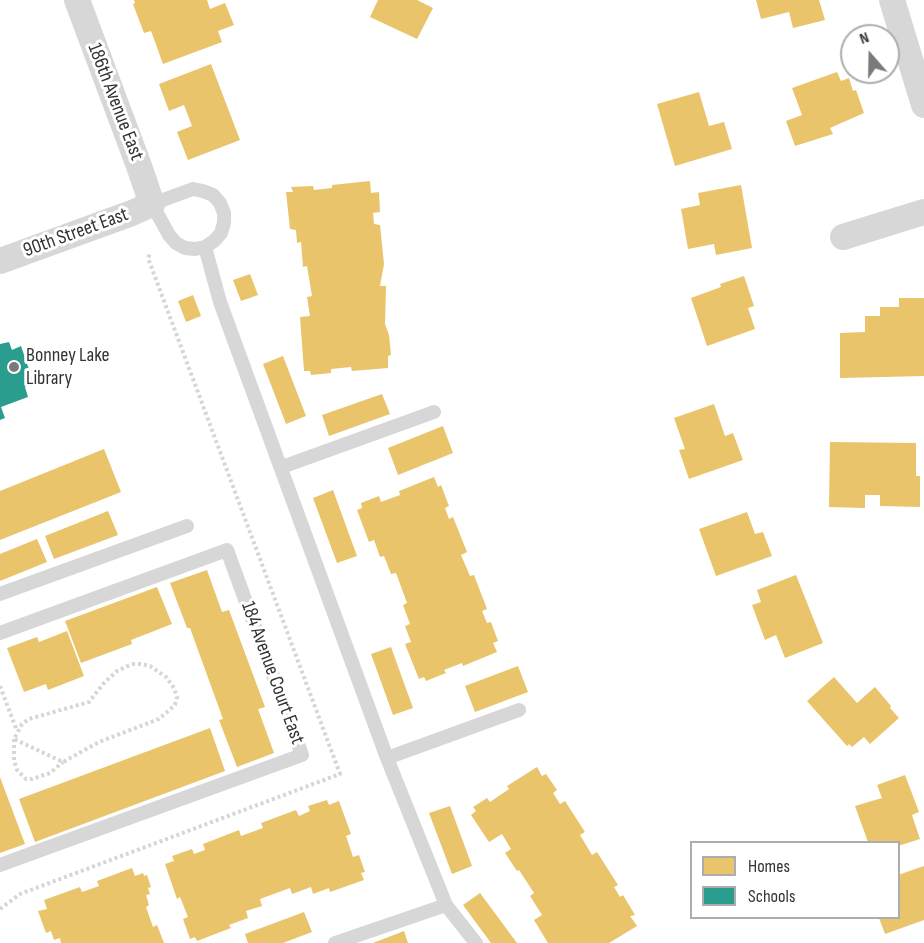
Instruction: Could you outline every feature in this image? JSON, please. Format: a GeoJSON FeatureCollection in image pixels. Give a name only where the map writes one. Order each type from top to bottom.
{"type":"FeatureCollection","features":[{"type":"Feature","properties":{"kind":"street","name":"186th Avenue East"},"geometry":{"type":"LineString","coordinates":[[77,0],[152,204]]}},
{"type":"Feature","properties":{"kind":"street"},"geometry":{"type":"LineString","coordinates":[[892,0],[924,105]]}},
{"type":"Feature","properties":{"kind":"street","name":"90th Street East"},"geometry":{"type":"LineString","coordinates":[[0,261],[152,204]]}},
{"type":"Feature","properties":{"kind":"street"},"geometry":{"type":"LineString","coordinates":[[843,237],[924,212]]}},
{"type":"Feature","properties":{"kind":"lane"},"geometry":{"type":"LineString","coordinates":[[193,189],[203,190],[213,195],[220,203],[224,213],[224,223],[214,241],[205,247],[185,248],[169,235],[152,204],[193,189]]}},
{"type":"Feature","properties":{"kind":"lane"},"geometry":{"type":"LineString","coordinates":[[205,247],[220,302],[387,758],[446,905],[476,943]]}},
{"type":"Feature","properties":{"kind":"lane"},"geometry":{"type":"LineString","coordinates":[[282,467],[434,412]]}},
{"type":"Feature","properties":{"kind":"lane"},"geometry":{"type":"LineString","coordinates":[[0,594],[187,526]]}},
{"type":"Feature","properties":{"kind":"lane","name":"184 Avenue Court East"},"geometry":{"type":"LineString","coordinates":[[0,633],[227,550],[302,755],[0,865]]}},
{"type":"Feature","properties":{"kind":"lane"},"geometry":{"type":"LineString","coordinates":[[387,758],[519,710]]}},
{"type":"Feature","properties":{"kind":"lane"},"geometry":{"type":"LineString","coordinates":[[335,943],[446,905]]}},
{"type":"Feature","properties":{"kind":"path"},"geometry":{"type":"LineString","coordinates":[[0,909],[20,894],[340,774],[152,270],[148,258],[150,254]]}},
{"type":"Feature","properties":{"kind":"path"},"geometry":{"type":"LineString","coordinates":[[142,664],[150,666],[166,677],[177,697],[175,705],[168,712],[147,725],[99,742],[63,762],[50,773],[33,779],[26,779],[17,770],[14,760],[14,739],[22,724],[29,719],[89,702],[103,684],[124,666],[142,664]]}},
{"type":"Feature","properties":{"kind":"path"},"geometry":{"type":"LineString","coordinates":[[0,686],[17,732]]}},
{"type":"Feature","properties":{"kind":"path"},"geometry":{"type":"LineString","coordinates":[[14,739],[63,762]]}},
{"type":"Feature","properties":{"kind":"building: Homes"},"geometry":{"type":"Polygon","coordinates":[[[134,0],[207,0],[210,9],[225,3],[234,25],[218,31],[222,42],[163,64],[151,31],[144,33],[133,4],[134,0]]]}},
{"type":"Feature","properties":{"kind":"building: Homes"},"geometry":{"type":"Polygon","coordinates":[[[378,0],[417,0],[433,8],[417,39],[370,17],[378,0]]]}},
{"type":"Feature","properties":{"kind":"building: Homes"},"geometry":{"type":"Polygon","coordinates":[[[756,0],[819,0],[825,20],[793,28],[789,12],[761,19],[756,0]]]}},
{"type":"Feature","properties":{"kind":"building: Homes"},"geometry":{"type":"Polygon","coordinates":[[[211,64],[240,140],[188,160],[177,132],[192,126],[184,105],[169,111],[159,84],[211,64]]]}},
{"type":"Feature","properties":{"kind":"building: Homes"},"geometry":{"type":"Polygon","coordinates":[[[837,72],[840,84],[851,84],[853,91],[856,90],[864,113],[830,128],[833,134],[795,146],[786,121],[802,115],[792,88],[837,72]]]}},
{"type":"Feature","properties":{"kind":"building: Homes"},"geometry":{"type":"Polygon","coordinates":[[[699,92],[709,126],[724,122],[732,149],[675,166],[657,104],[699,92]]]}},
{"type":"Feature","properties":{"kind":"building: Homes"},"geometry":{"type":"Polygon","coordinates":[[[370,181],[371,193],[379,192],[380,212],[373,213],[374,224],[380,225],[384,264],[380,286],[386,286],[385,324],[389,335],[391,355],[388,356],[388,368],[352,371],[351,367],[331,369],[331,373],[311,375],[310,371],[304,371],[300,317],[310,316],[307,297],[312,296],[307,266],[303,267],[301,242],[297,243],[296,230],[290,229],[286,192],[293,192],[291,187],[313,186],[314,190],[332,188],[332,185],[370,181]]]}},
{"type":"Feature","properties":{"kind":"building: Homes"},"geometry":{"type":"Polygon","coordinates":[[[741,185],[752,248],[716,255],[714,244],[688,249],[681,209],[700,205],[698,193],[741,185]]]}},
{"type":"Feature","properties":{"kind":"building: Homes"},"geometry":{"type":"Polygon","coordinates":[[[250,274],[258,295],[241,301],[233,280],[250,274]]]}},
{"type":"Feature","properties":{"kind":"building: Homes"},"geometry":{"type":"Polygon","coordinates":[[[744,276],[754,306],[748,308],[755,329],[707,346],[691,298],[721,287],[720,284],[744,276]]]}},
{"type":"Feature","properties":{"kind":"building: Homes"},"geometry":{"type":"Polygon","coordinates":[[[193,295],[201,316],[186,322],[178,301],[193,295]]]}},
{"type":"Feature","properties":{"kind":"building: Homes"},"geometry":{"type":"Polygon","coordinates":[[[899,298],[924,298],[924,376],[840,378],[840,333],[865,332],[865,316],[880,316],[880,307],[899,307],[899,298]]]}},
{"type":"Feature","properties":{"kind":"building: Homes"},"geometry":{"type":"Polygon","coordinates":[[[283,356],[306,416],[286,424],[263,364],[283,356]]]}},
{"type":"Feature","properties":{"kind":"building: Homes"},"geometry":{"type":"Polygon","coordinates":[[[382,394],[390,414],[329,436],[322,415],[382,394]]]}},
{"type":"Feature","properties":{"kind":"building: Homes"},"geometry":{"type":"Polygon","coordinates":[[[714,404],[725,436],[733,433],[743,460],[689,479],[679,450],[685,449],[674,418],[714,404]]]}},
{"type":"Feature","properties":{"kind":"building: Homes"},"geometry":{"type":"Polygon","coordinates":[[[443,426],[453,453],[398,475],[388,448],[443,426]]]}},
{"type":"Feature","properties":{"kind":"building: Homes"},"geometry":{"type":"Polygon","coordinates":[[[830,442],[916,443],[916,476],[920,476],[920,507],[880,506],[880,495],[865,495],[865,508],[829,507],[830,442]]]}},
{"type":"Feature","properties":{"kind":"building: Homes"},"geometry":{"type":"Polygon","coordinates":[[[104,449],[121,492],[0,540],[0,491],[104,449]]]}},
{"type":"Feature","properties":{"kind":"building: Homes"},"geometry":{"type":"Polygon","coordinates":[[[434,477],[438,487],[441,485],[449,506],[445,508],[449,519],[453,517],[467,552],[461,555],[470,576],[474,575],[487,609],[482,611],[487,623],[491,622],[498,641],[493,643],[497,652],[463,666],[462,663],[444,670],[446,673],[426,681],[424,677],[419,679],[405,644],[411,642],[405,626],[410,624],[403,605],[407,603],[396,573],[391,574],[384,556],[380,557],[374,540],[369,542],[357,510],[362,508],[361,503],[379,496],[381,502],[400,495],[399,491],[434,477]]]}},
{"type":"Feature","properties":{"kind":"building: Homes"},"geometry":{"type":"Polygon","coordinates":[[[333,490],[357,556],[337,563],[313,498],[333,490]]]}},
{"type":"Feature","properties":{"kind":"building: Homes"},"geometry":{"type":"Polygon","coordinates":[[[108,511],[118,535],[54,559],[45,536],[108,511]]]}},
{"type":"Feature","properties":{"kind":"building: Homes"},"geometry":{"type":"Polygon","coordinates":[[[747,512],[755,534],[763,532],[772,556],[716,576],[699,529],[747,512]]]}},
{"type":"Feature","properties":{"kind":"building: Homes"},"geometry":{"type":"Polygon","coordinates":[[[37,539],[47,562],[0,581],[0,554],[37,539]]]}},
{"type":"Feature","properties":{"kind":"building: Homes"},"geometry":{"type":"Polygon","coordinates":[[[207,570],[222,612],[229,610],[265,707],[258,709],[274,753],[237,767],[219,720],[223,719],[190,628],[187,628],[170,583],[207,570]]]}},
{"type":"Feature","properties":{"kind":"building: Homes"},"geometry":{"type":"Polygon","coordinates":[[[796,575],[823,643],[785,658],[776,635],[765,640],[752,605],[761,602],[757,590],[796,575]]]}},
{"type":"Feature","properties":{"kind":"building: Homes"},"geometry":{"type":"Polygon","coordinates":[[[157,587],[172,624],[131,640],[132,644],[81,663],[65,621],[157,587]]]}},
{"type":"Feature","properties":{"kind":"building: Homes"},"geometry":{"type":"Polygon","coordinates":[[[67,631],[84,676],[48,690],[46,684],[24,692],[7,648],[37,637],[39,642],[67,631]]]}},
{"type":"Feature","properties":{"kind":"building: Homes"},"geometry":{"type":"Polygon","coordinates":[[[391,647],[413,708],[393,715],[371,654],[391,647]]]}},
{"type":"Feature","properties":{"kind":"building: Homes"},"geometry":{"type":"Polygon","coordinates":[[[518,666],[528,692],[475,712],[465,686],[518,666]]]}},
{"type":"Feature","properties":{"kind":"building: Homes"},"geometry":{"type":"Polygon","coordinates":[[[834,677],[857,703],[875,687],[899,718],[870,744],[864,737],[852,747],[849,744],[847,746],[807,701],[834,677]]]}},
{"type":"Feature","properties":{"kind":"building: Homes"},"geometry":{"type":"Polygon","coordinates":[[[210,728],[225,771],[35,842],[19,799],[210,728]]]}},
{"type":"Feature","properties":{"kind":"building: Homes"},"geometry":{"type":"Polygon","coordinates":[[[537,767],[542,776],[546,774],[557,790],[553,793],[560,804],[565,801],[585,832],[580,835],[592,855],[597,852],[618,885],[614,887],[620,897],[623,895],[635,915],[630,916],[637,926],[609,943],[548,943],[534,920],[542,915],[530,896],[534,893],[505,853],[511,849],[502,834],[489,842],[471,815],[476,811],[473,807],[487,798],[490,802],[509,789],[507,786],[537,767]]]}},
{"type":"Feature","properties":{"kind":"building: Homes"},"geometry":{"type":"Polygon","coordinates":[[[905,775],[919,812],[912,815],[920,839],[900,845],[900,841],[868,841],[855,806],[882,798],[877,785],[905,775]]]}},
{"type":"Feature","properties":{"kind":"building: Homes"},"geometry":{"type":"Polygon","coordinates":[[[0,777],[25,844],[0,853],[0,777]]]}},
{"type":"Feature","properties":{"kind":"building: Homes"},"geometry":{"type":"Polygon","coordinates":[[[327,800],[329,805],[339,801],[351,834],[346,836],[353,857],[359,855],[365,872],[361,873],[364,880],[330,892],[329,888],[313,894],[311,887],[292,894],[290,888],[260,899],[262,906],[246,911],[248,918],[229,925],[231,928],[197,941],[195,937],[190,939],[183,919],[188,917],[180,897],[177,899],[165,864],[174,861],[172,856],[192,849],[194,854],[205,850],[203,844],[239,830],[241,836],[263,828],[261,823],[296,810],[299,816],[310,811],[308,806],[327,800]]]}},
{"type":"Feature","properties":{"kind":"building: Homes"},"geometry":{"type":"Polygon","coordinates":[[[450,806],[472,866],[452,874],[429,813],[450,806]]]}},
{"type":"Feature","properties":{"kind":"building: Homes"},"geometry":{"type":"Polygon","coordinates":[[[924,866],[924,920],[885,934],[879,919],[900,919],[900,874],[924,866]]]}},
{"type":"Feature","properties":{"kind":"building: Homes"},"geometry":{"type":"Polygon","coordinates":[[[132,868],[135,876],[143,873],[144,876],[147,875],[151,887],[148,888],[150,894],[146,895],[149,905],[146,907],[153,927],[157,925],[164,943],[61,943],[60,938],[54,940],[51,931],[46,933],[38,911],[47,909],[44,900],[80,887],[82,892],[99,886],[97,881],[132,868]]]}},
{"type":"Feature","properties":{"kind":"building: Homes"},"geometry":{"type":"Polygon","coordinates":[[[480,893],[517,943],[491,943],[463,905],[480,893]]]}},
{"type":"Feature","properties":{"kind":"building: Homes"},"geometry":{"type":"Polygon","coordinates":[[[304,912],[312,932],[283,943],[248,943],[245,934],[304,912]]]}},
{"type":"Feature","properties":{"kind":"building: Homes"},"geometry":{"type":"Polygon","coordinates":[[[404,931],[408,943],[373,943],[404,931]]]}},
{"type":"Feature","properties":{"kind":"building: Schools","name":"Bonney Lake Library"},"geometry":{"type":"Polygon","coordinates":[[[9,342],[12,350],[21,346],[34,384],[25,387],[28,397],[1,407],[5,418],[0,420],[0,344],[9,342]]]}},
{"type":"Feature","properties":{"kind":"place","name":"Bonney Lake Library"},"geometry":{"type":"Point","coordinates":[14,367]}}]}
